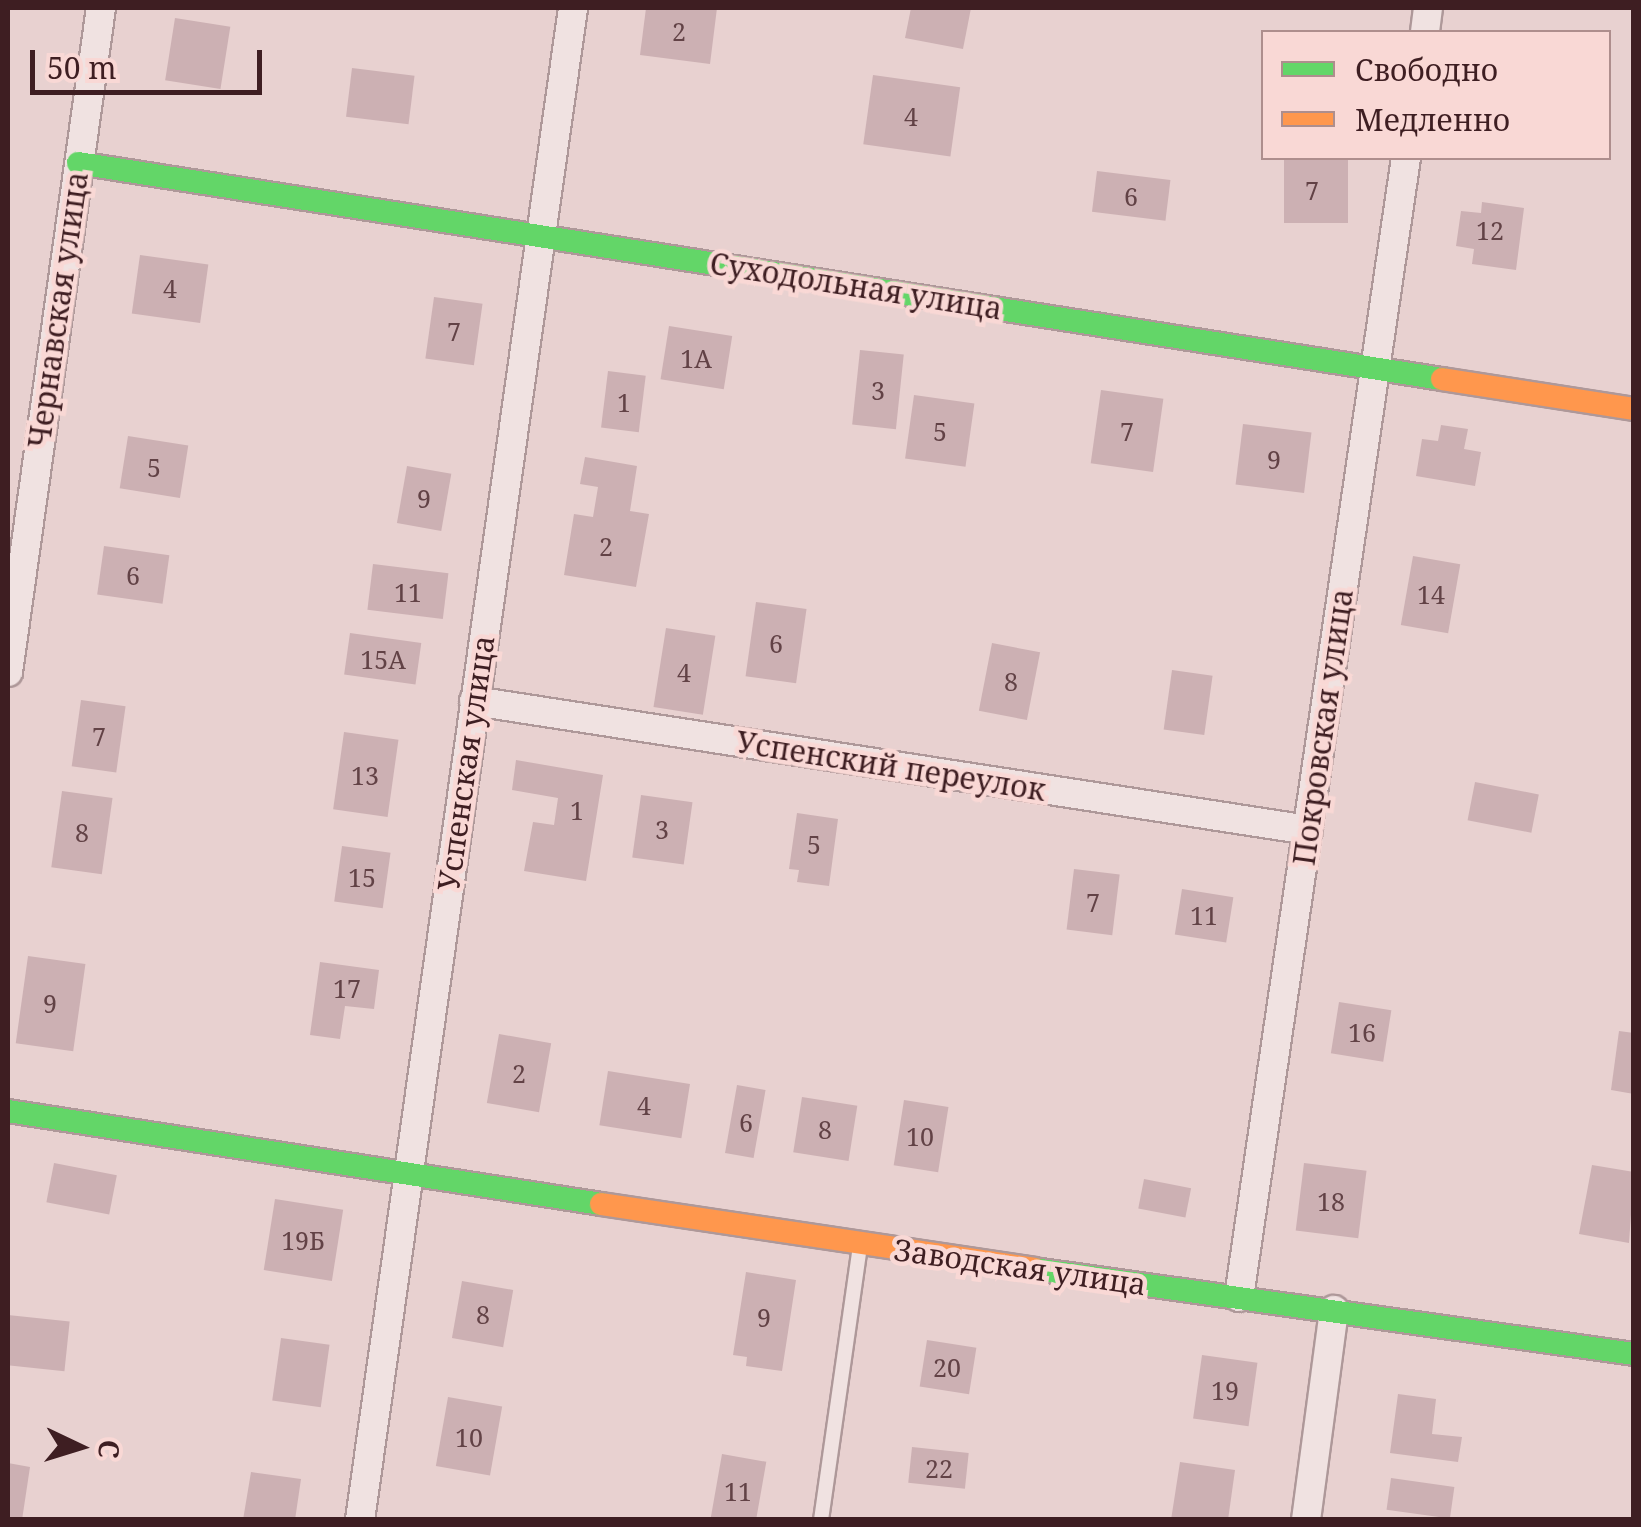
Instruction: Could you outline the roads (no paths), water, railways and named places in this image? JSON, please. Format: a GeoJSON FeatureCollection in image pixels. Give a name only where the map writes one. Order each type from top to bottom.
{"type":"FeatureCollection","features":[{"type":"Feature","properties":{"kind":"street","name":"Чернавская улица"},"geometry":{"type":"LineString","coordinates":[[8,672],[101,8]]}},
{"type":"Feature","properties":{"kind":"street","name":"Успенская улица"},"geometry":{"type":"LineString","coordinates":[[360,1520],[574,8]]}},
{"type":"Feature","properties":{"kind":"street","name":"Покровская улица"},"geometry":{"type":"LineString","coordinates":[[1239,1297],[1406,160]]}},
{"type":"Feature","properties":{"kind":"street","name":"Суходольная улица"},"geometry":{"type":"LineString","coordinates":[[78,162],[1634,409]]}},
{"type":"Feature","properties":{"kind":"street","name":"Успенский переулок"},"geometry":{"type":"LineString","coordinates":[[474,701],[1308,830]]}},
{"type":"Feature","properties":{"kind":"street","name":"Заводская улица"},"geometry":{"type":"LineString","coordinates":[[8,1111],[860,1246],[1634,1354]]}},
{"type":"Feature","properties":{"kind":"street"},"geometry":{"type":"LineString","coordinates":[[1306,1520],[1334,1310]]}},
{"type":"Feature","properties":{"kind":"lane"},"geometry":{"type":"LineString","coordinates":[[821,1520],[860,1246]]}}]}
